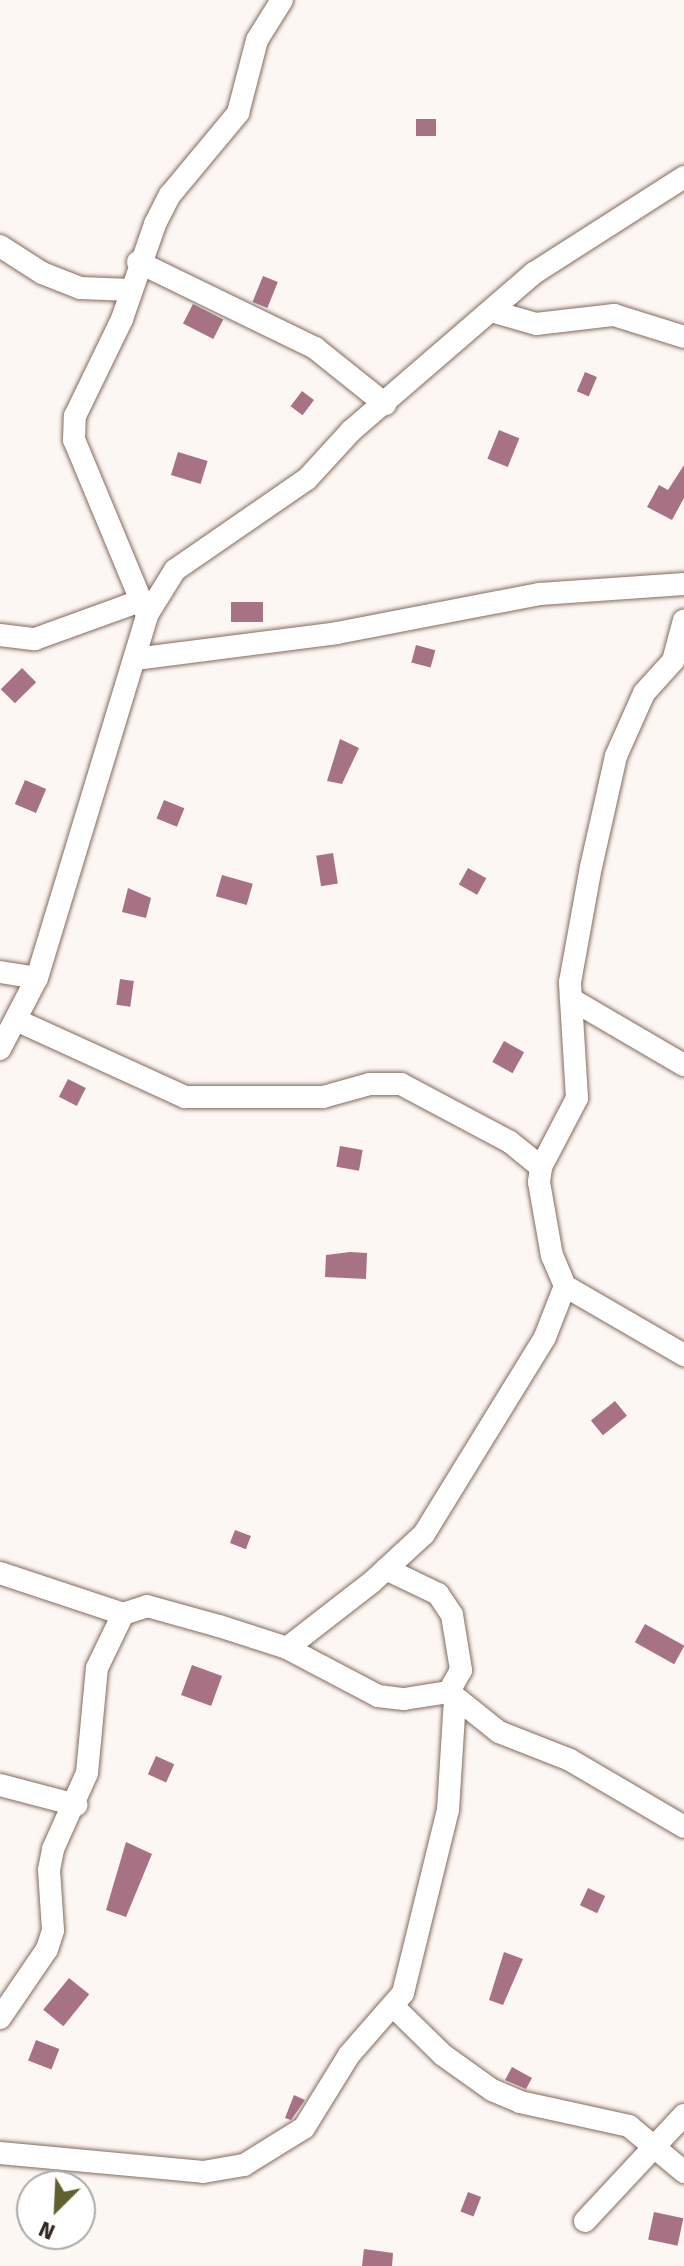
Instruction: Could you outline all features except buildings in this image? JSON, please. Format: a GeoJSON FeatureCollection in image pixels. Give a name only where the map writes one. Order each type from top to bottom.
{"type":"FeatureCollection","features":[{"type":"Feature","properties":{"kind":"street"},"geometry":{"type":"LineString","coordinates":[[0,1049],[37,978],[135,659],[143,608],[73,429],[80,403],[131,290],[138,262],[170,195],[238,113],[257,40],[282,0]]}},
{"type":"Feature","properties":{"kind":"street"},"geometry":{"type":"LineString","coordinates":[[0,635],[35,639],[143,608],[175,570],[280,500],[385,404],[556,257],[684,177]]}},
{"type":"Feature","properties":{"kind":"street"},"geometry":{"type":"LineString","coordinates":[[0,246],[42,273],[80,288],[131,290]]}},
{"type":"Feature","properties":{"kind":"street"},"geometry":{"type":"LineString","coordinates":[[138,262],[315,348],[385,404]]}},
{"type":"Feature","properties":{"kind":"street"},"geometry":{"type":"LineString","coordinates":[[491,311],[536,324],[614,315],[684,337]]}},
{"type":"Feature","properties":{"kind":"street"},"geometry":{"type":"LineString","coordinates":[[135,659],[337,633],[540,594],[684,584]]}},
{"type":"Feature","properties":{"kind":"street"},"geometry":{"type":"LineString","coordinates":[[287,1648],[386,1569],[424,1534],[545,1337],[565,1286],[544,1223],[541,1167],[577,1098],[571,999],[591,867],[616,756],[644,693],[673,661],[684,620]]}},
{"type":"Feature","properties":{"kind":"street"},"geometry":{"type":"LineString","coordinates":[[0,972],[37,978]]}},
{"type":"Feature","properties":{"kind":"street"},"geometry":{"type":"LineString","coordinates":[[571,999],[684,1065]]}},
{"type":"Feature","properties":{"kind":"street"},"geometry":{"type":"LineString","coordinates":[[16,1020],[185,1097],[323,1097],[370,1084],[401,1084],[510,1142],[541,1167]]}},
{"type":"Feature","properties":{"kind":"street"},"geometry":{"type":"LineString","coordinates":[[565,1286],[684,1355]]}},
{"type":"Feature","properties":{"kind":"street"},"geometry":{"type":"LineString","coordinates":[[0,2153],[55,2154],[173,2171],[244,2165],[304,2128],[349,2055],[395,2008],[408,1976],[448,1810],[452,1696],[461,1670],[452,1615],[438,1594],[386,1569]]}},
{"type":"Feature","properties":{"kind":"street"},"geometry":{"type":"LineString","coordinates":[[0,1573],[123,1614],[147,1606],[287,1648],[378,1696],[404,1699],[452,1696],[499,1732],[570,1760],[684,1827]]}},
{"type":"Feature","properties":{"kind":"street"},"geometry":{"type":"LineString","coordinates":[[0,2018],[47,1949],[53,1930],[51,1860],[76,1805],[92,1745],[97,1668],[123,1614]]}},
{"type":"Feature","properties":{"kind":"street"},"geometry":{"type":"LineString","coordinates":[[0,1785],[76,1805]]}},
{"type":"Feature","properties":{"kind":"street"},"geometry":{"type":"LineString","coordinates":[[395,2008],[443,2055],[492,2090],[520,2102],[629,2126],[684,2172]]}},
{"type":"Feature","properties":{"kind":"street"},"geometry":{"type":"LineString","coordinates":[[585,2221],[652,2145],[684,2115]]}}]}
